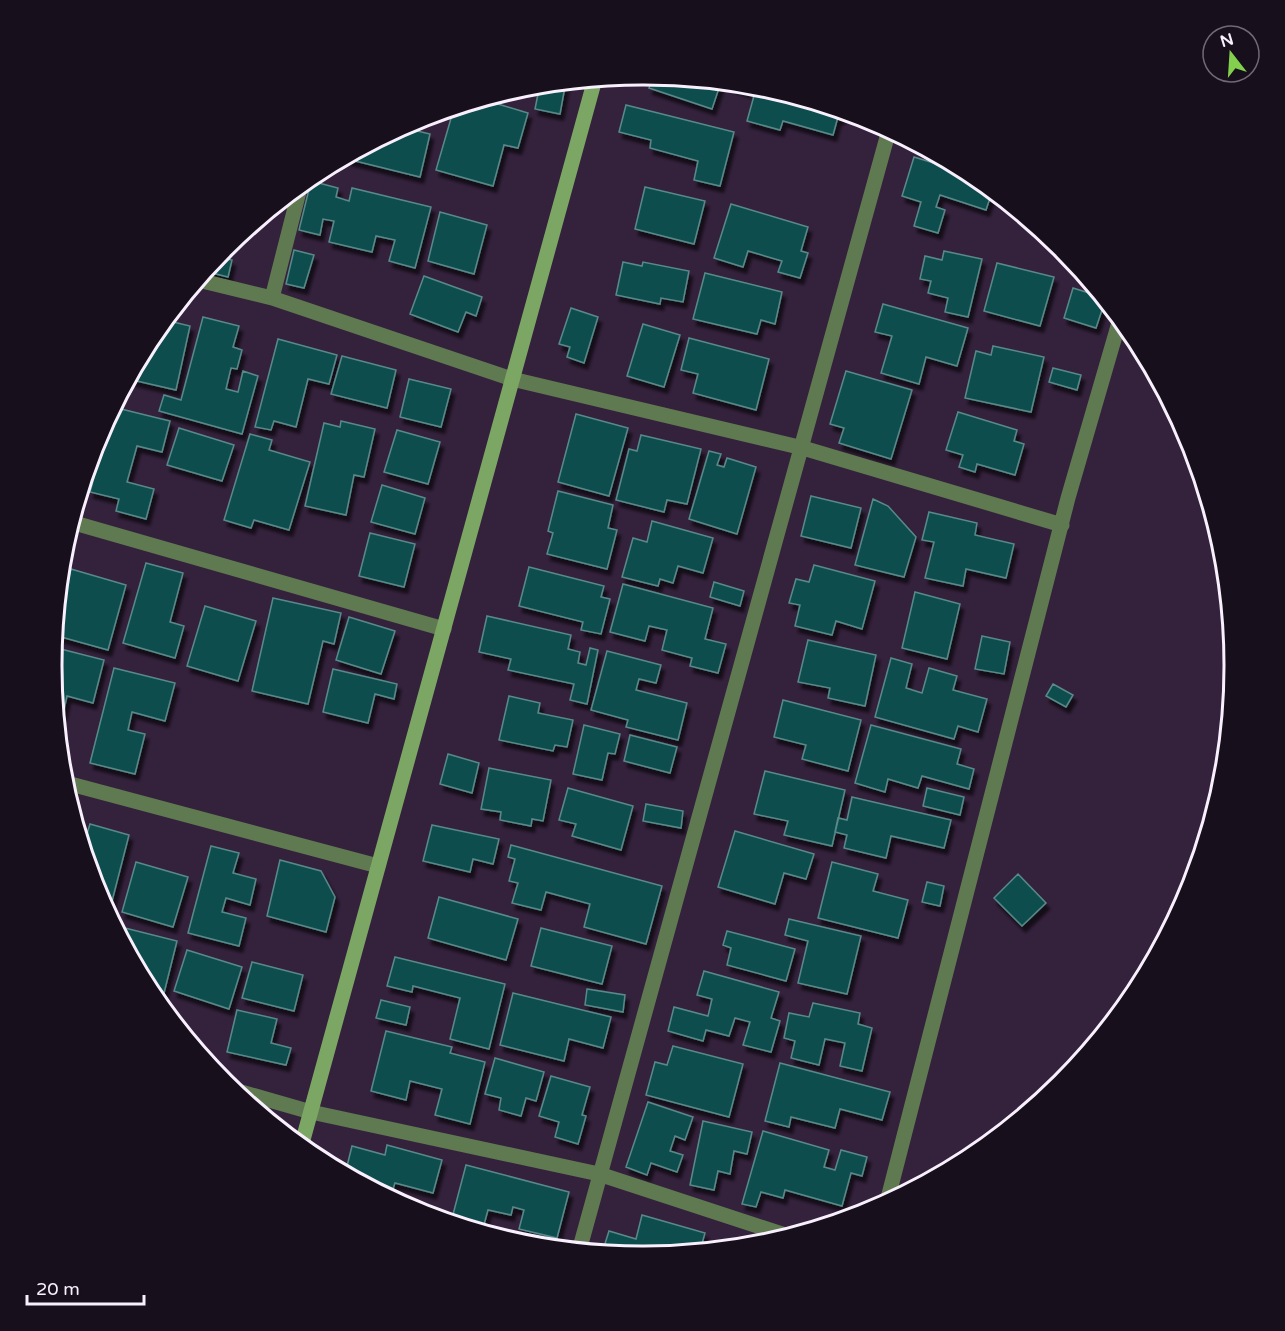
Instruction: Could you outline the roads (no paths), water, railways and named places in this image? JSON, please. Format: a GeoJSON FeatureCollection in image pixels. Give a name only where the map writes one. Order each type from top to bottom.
{"type":"FeatureCollection","features":[{"type":"Feature","properties":{"kind":"street"},"geometry":{"type":"LineString","coordinates":[[304,1137],[593,87]]}},
{"type":"Feature","properties":{"kind":"street"},"geometry":{"type":"LineString","coordinates":[[581,1243],[887,139]]}},
{"type":"Feature","properties":{"kind":"street"},"geometry":{"type":"LineString","coordinates":[[272,298],[297,199]]}},
{"type":"Feature","properties":{"kind":"street"},"geometry":{"type":"LineString","coordinates":[[206,282],[272,298],[512,379],[802,448],[1062,525]]}},
{"type":"Feature","properties":{"kind":"street"},"geometry":{"type":"LineString","coordinates":[[890,1191],[1062,525],[1117,331]]}},
{"type":"Feature","properties":{"kind":"street"},"geometry":{"type":"LineString","coordinates":[[79,524],[444,629]]}},
{"type":"Feature","properties":{"kind":"street"},"geometry":{"type":"LineString","coordinates":[[74,785],[378,866]]}},
{"type":"Feature","properties":{"kind":"street"},"geometry":{"type":"LineString","coordinates":[[252,1095],[311,1112],[599,1174],[773,1231]]}}]}
